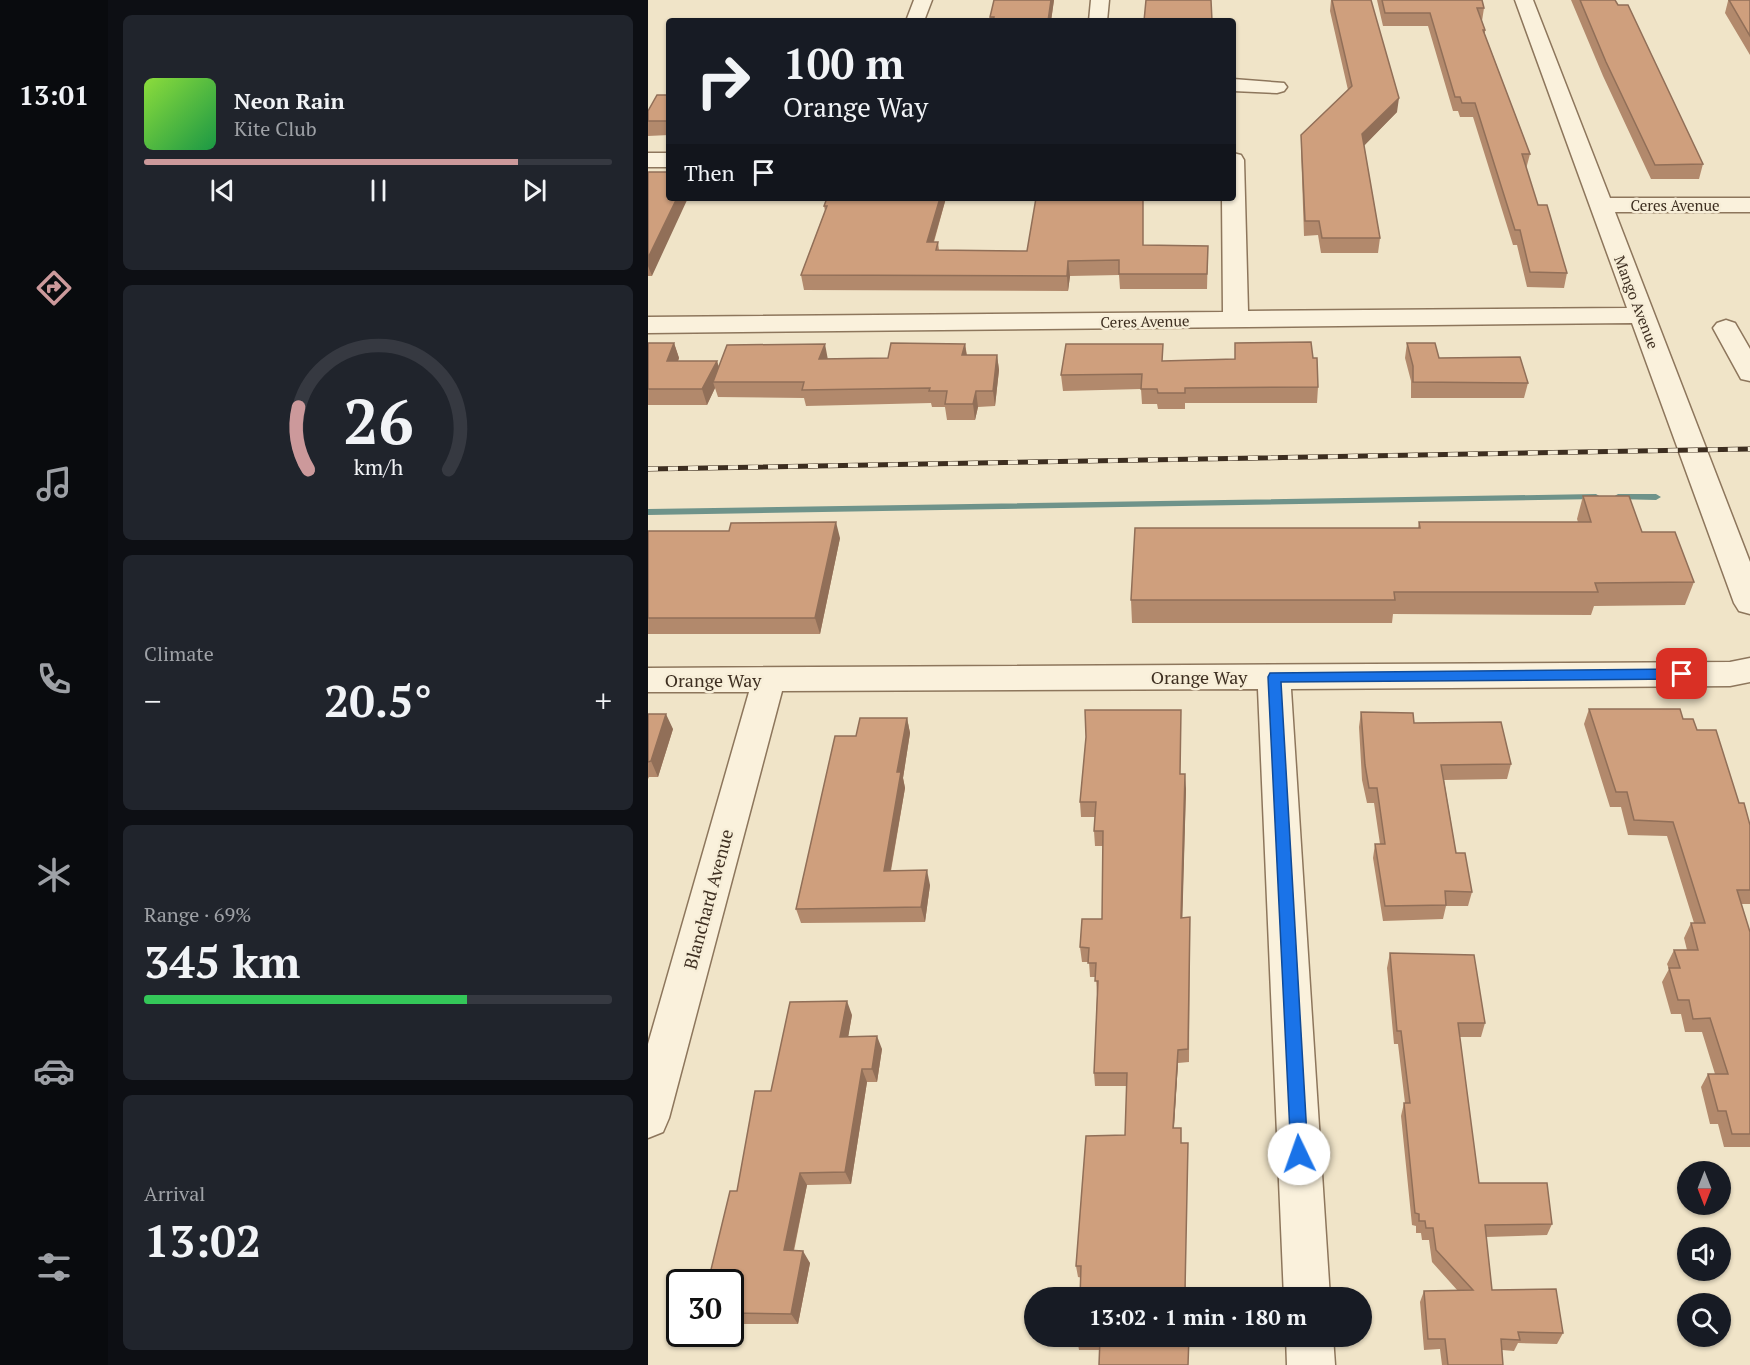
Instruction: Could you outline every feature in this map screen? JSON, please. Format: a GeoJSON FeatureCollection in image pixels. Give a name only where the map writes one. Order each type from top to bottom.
{"type":"FeatureCollection","features":[{"type":"Feature","properties":{"kind":"street"},"geometry":{"type":"LineString","coordinates":[[916,18],[923,0]]}},
{"type":"Feature","properties":{"kind":"street"},"geometry":{"type":"LineString","coordinates":[[1098,18],[1100,0]]}},
{"type":"Feature","properties":{"kind":"street","name":"Mango Avenue"},"geometry":{"type":"LineString","coordinates":[[1524,0],[1750,603]]}},
{"type":"Feature","properties":{"kind":"street"},"geometry":{"type":"LineString","coordinates":[[1236,85],[1277,87]]}},
{"type":"Feature","properties":{"kind":"street"},"geometry":{"type":"LineString","coordinates":[[648,160],[666,160]]}},
{"type":"Feature","properties":{"kind":"street"},"geometry":{"type":"LineString","coordinates":[[1235,201],[1236,320]]}},
{"type":"Feature","properties":{"kind":"street"},"geometry":{"type":"LineString","coordinates":[[1744,205],[1750,226]]}},
{"type":"Feature","properties":{"kind":"street","name":"Ceres Avenue"},"geometry":{"type":"LineString","coordinates":[[1601,206],[1744,205]]}},
{"type":"Feature","properties":{"kind":"street","name":"Ceres Avenue"},"geometry":{"type":"LineString","coordinates":[[648,325],[1642,315]]}},
{"type":"Feature","properties":{"kind":"street"},"geometry":{"type":"LineString","coordinates":[[1726,327],[1750,373]]}},
{"type":"Feature","properties":{"kind":"street","name":"Orange Way"},"geometry":{"type":"LineString","coordinates":[[648,680],[1730,674],[1750,670]]}},
{"type":"Feature","properties":{"kind":"street"},"geometry":{"type":"LineString","coordinates":[[1274,677],[1306,1287]]}},
{"type":"Feature","properties":{"kind":"street","name":"Blanchard Avenue"},"geometry":{"type":"LineString","coordinates":[[648,1118],[769,680]]}},
{"type":"Feature","properties":{"kind":"street"},"geometry":{"type":"LineString","coordinates":[[1310,1347],[1311,1365]]}},
{"type":"Feature","properties":{"kind":"building"},"geometry":{"type":"Polygon","coordinates":[[[994,0],[1051,0],[1048,18],[990,17],[994,0]]]}},
{"type":"Feature","properties":{"kind":"building"},"geometry":{"type":"Polygon","coordinates":[[[1146,0],[1211,0],[1212,18],[1144,18],[1146,0]]]}},
{"type":"Feature","properties":{"kind":"building"},"geometry":{"type":"Polygon","coordinates":[[[1332,0],[1371,0],[1399,98],[1362,134],[1380,238],[1322,238],[1319,221],[1305,221],[1301,135],[1352,86],[1332,0]]]}},
{"type":"Feature","properties":{"kind":"building"},"geometry":{"type":"Polygon","coordinates":[[[1382,0],[1482,0],[1484,8],[1477,8],[1485,30],[1483,30],[1530,154],[1522,154],[1538,205],[1547,205],[1567,273],[1530,272],[1520,230],[1515,230],[1475,103],[1462,103],[1460,97],[1455,97],[1430,13],[1385,13],[1382,0]]]}},
{"type":"Feature","properties":{"kind":"building"},"geometry":{"type":"Polygon","coordinates":[[[1580,0],[1615,0],[1618,5],[1628,5],[1703,164],[1655,165],[1606,62],[1580,0]]]}},
{"type":"Feature","properties":{"kind":"building"},"geometry":{"type":"Polygon","coordinates":[[[1729,0],[1750,0],[1750,36],[1729,0]]]}},
{"type":"Feature","properties":{"kind":"building"},"geometry":{"type":"Polygon","coordinates":[[[657,95],[666,95],[666,121],[648,121],[648,111],[657,95]]]}},
{"type":"Feature","properties":{"kind":"building"},"geometry":{"type":"Polygon","coordinates":[[[648,172],[666,172],[666,201],[676,201],[648,258],[648,172]]]}},
{"type":"Feature","properties":{"kind":"building"},"geometry":{"type":"Polygon","coordinates":[[[826,201],[939,201],[927,242],[938,242],[936,250],[1027,251],[1035,201],[1143,201],[1143,245],[1208,246],[1207,274],[1119,274],[1119,260],[1068,261],[1067,276],[801,275],[827,206],[824,206],[826,201]]]}},
{"type":"Feature","properties":{"kind":"building"},"geometry":{"type":"Polygon","coordinates":[[[1311,342],[1313,358],[1317,358],[1318,387],[1185,388],[1185,393],[1158,393],[1157,389],[1141,389],[1142,374],[1061,375],[1066,344],[1163,344],[1162,361],[1235,359],[1235,343],[1311,342]]]}},
{"type":"Feature","properties":{"kind":"building"},"geometry":{"type":"Polygon","coordinates":[[[648,343],[674,343],[667,361],[717,361],[702,389],[648,389],[648,343]]]}},
{"type":"Feature","properties":{"kind":"building"},"geometry":{"type":"Polygon","coordinates":[[[891,343],[965,344],[962,355],[997,355],[993,391],[976,391],[973,404],[945,404],[947,391],[929,391],[930,388],[802,390],[804,382],[713,382],[727,345],[825,344],[819,359],[888,358],[891,343]]]}},
{"type":"Feature","properties":{"kind":"building"},"geometry":{"type":"Polygon","coordinates":[[[1407,343],[1435,343],[1439,358],[1520,357],[1528,383],[1413,382],[1413,366],[1407,343]]]}},
{"type":"Feature","properties":{"kind":"building"},"geometry":{"type":"Polygon","coordinates":[[[1583,496],[1629,496],[1642,532],[1675,532],[1694,582],[1595,583],[1598,592],[1394,592],[1395,600],[1131,600],[1135,528],[1420,528],[1419,522],[1591,522],[1583,496]]]}},
{"type":"Feature","properties":{"kind":"building"},"geometry":{"type":"Polygon","coordinates":[[[836,522],[815,618],[648,618],[648,531],[729,531],[731,523],[836,522]]]}},
{"type":"Feature","properties":{"kind":"building"},"geometry":{"type":"Polygon","coordinates":[[[1589,709],[1680,709],[1683,719],[1693,719],[1697,730],[1716,730],[1739,803],[1744,803],[1750,825],[1750,890],[1737,890],[1750,932],[1750,1134],[1732,1134],[1726,1111],[1718,1111],[1708,1074],[1728,1074],[1710,1018],[1693,1019],[1689,1000],[1678,1000],[1669,968],[1680,968],[1674,950],[1698,950],[1691,923],[1705,923],[1673,822],[1634,820],[1627,792],[1616,792],[1589,709]]]}},
{"type":"Feature","properties":{"kind":"building"},"geometry":{"type":"Polygon","coordinates":[[[1085,710],[1181,710],[1180,774],[1185,774],[1181,918],[1190,917],[1188,1049],[1178,1050],[1173,1128],[1181,1128],[1181,1143],[1188,1143],[1185,1287],[1080,1287],[1081,1266],[1076,1266],[1086,1136],[1125,1135],[1127,1073],[1094,1073],[1098,981],[1095,981],[1096,963],[1088,963],[1089,948],[1080,947],[1082,919],[1102,919],[1103,831],[1094,831],[1096,802],[1080,802],[1086,737],[1085,710]]]}},
{"type":"Feature","properties":{"kind":"building"},"geometry":{"type":"Polygon","coordinates":[[[1361,712],[1413,713],[1414,723],[1501,722],[1511,764],[1441,765],[1456,853],[1465,853],[1472,892],[1445,891],[1446,905],[1385,906],[1375,844],[1385,844],[1377,788],[1369,788],[1361,712]]]}},
{"type":"Feature","properties":{"kind":"building"},"geometry":{"type":"Polygon","coordinates":[[[648,714],[666,714],[651,761],[648,762],[648,714]]]}},
{"type":"Feature","properties":{"kind":"building"},"geometry":{"type":"Polygon","coordinates":[[[860,718],[907,718],[897,772],[901,772],[884,871],[927,870],[921,907],[796,909],[835,736],[856,736],[860,718]]]}},
{"type":"Feature","properties":{"kind":"building"},"geometry":{"type":"Polygon","coordinates":[[[1390,953],[1474,955],[1485,1023],[1458,1023],[1479,1183],[1547,1183],[1552,1224],[1485,1225],[1492,1290],[1556,1289],[1563,1333],[1518,1332],[1520,1340],[1501,1339],[1503,1365],[1448,1365],[1445,1339],[1428,1339],[1424,1291],[1473,1290],[1436,1250],[1433,1228],[1426,1228],[1425,1221],[1419,1221],[1419,1214],[1415,1213],[1404,1103],[1410,1103],[1401,1031],[1397,1031],[1390,953]]]}},
{"type":"Feature","properties":{"kind":"building"},"geometry":{"type":"Polygon","coordinates":[[[847,1001],[840,1037],[877,1036],[872,1069],[862,1069],[845,1172],[800,1173],[784,1250],[803,1251],[791,1314],[744,1313],[744,1269],[711,1269],[730,1191],[737,1191],[755,1091],[771,1091],[790,1002],[847,1001]]]}},
{"type":"Feature","properties":{"kind":"building"},"geometry":{"type":"Polygon","coordinates":[[[1100,1347],[1189,1347],[1188,1365],[1099,1365],[1100,1347]]]}},
{"type":"Feature","properties":{"kind":"waterway"},"geometry":{"type":"LineString","coordinates":[[648,512],[1596,497]]}},
{"type":"Feature","properties":{"kind":"waterway"},"geometry":{"type":"LineString","coordinates":[[1618,497],[1656,497]]}},
{"type":"Feature","properties":{"kind":"railway"},"geometry":{"type":"LineString","coordinates":[[648,469],[1750,449]]}},
{"type":"Feature","properties":{"kind":"route"},"geometry":{"type":"LineString","coordinates":[[1299,1154],[1274,677],[1682,674]]}}]}
